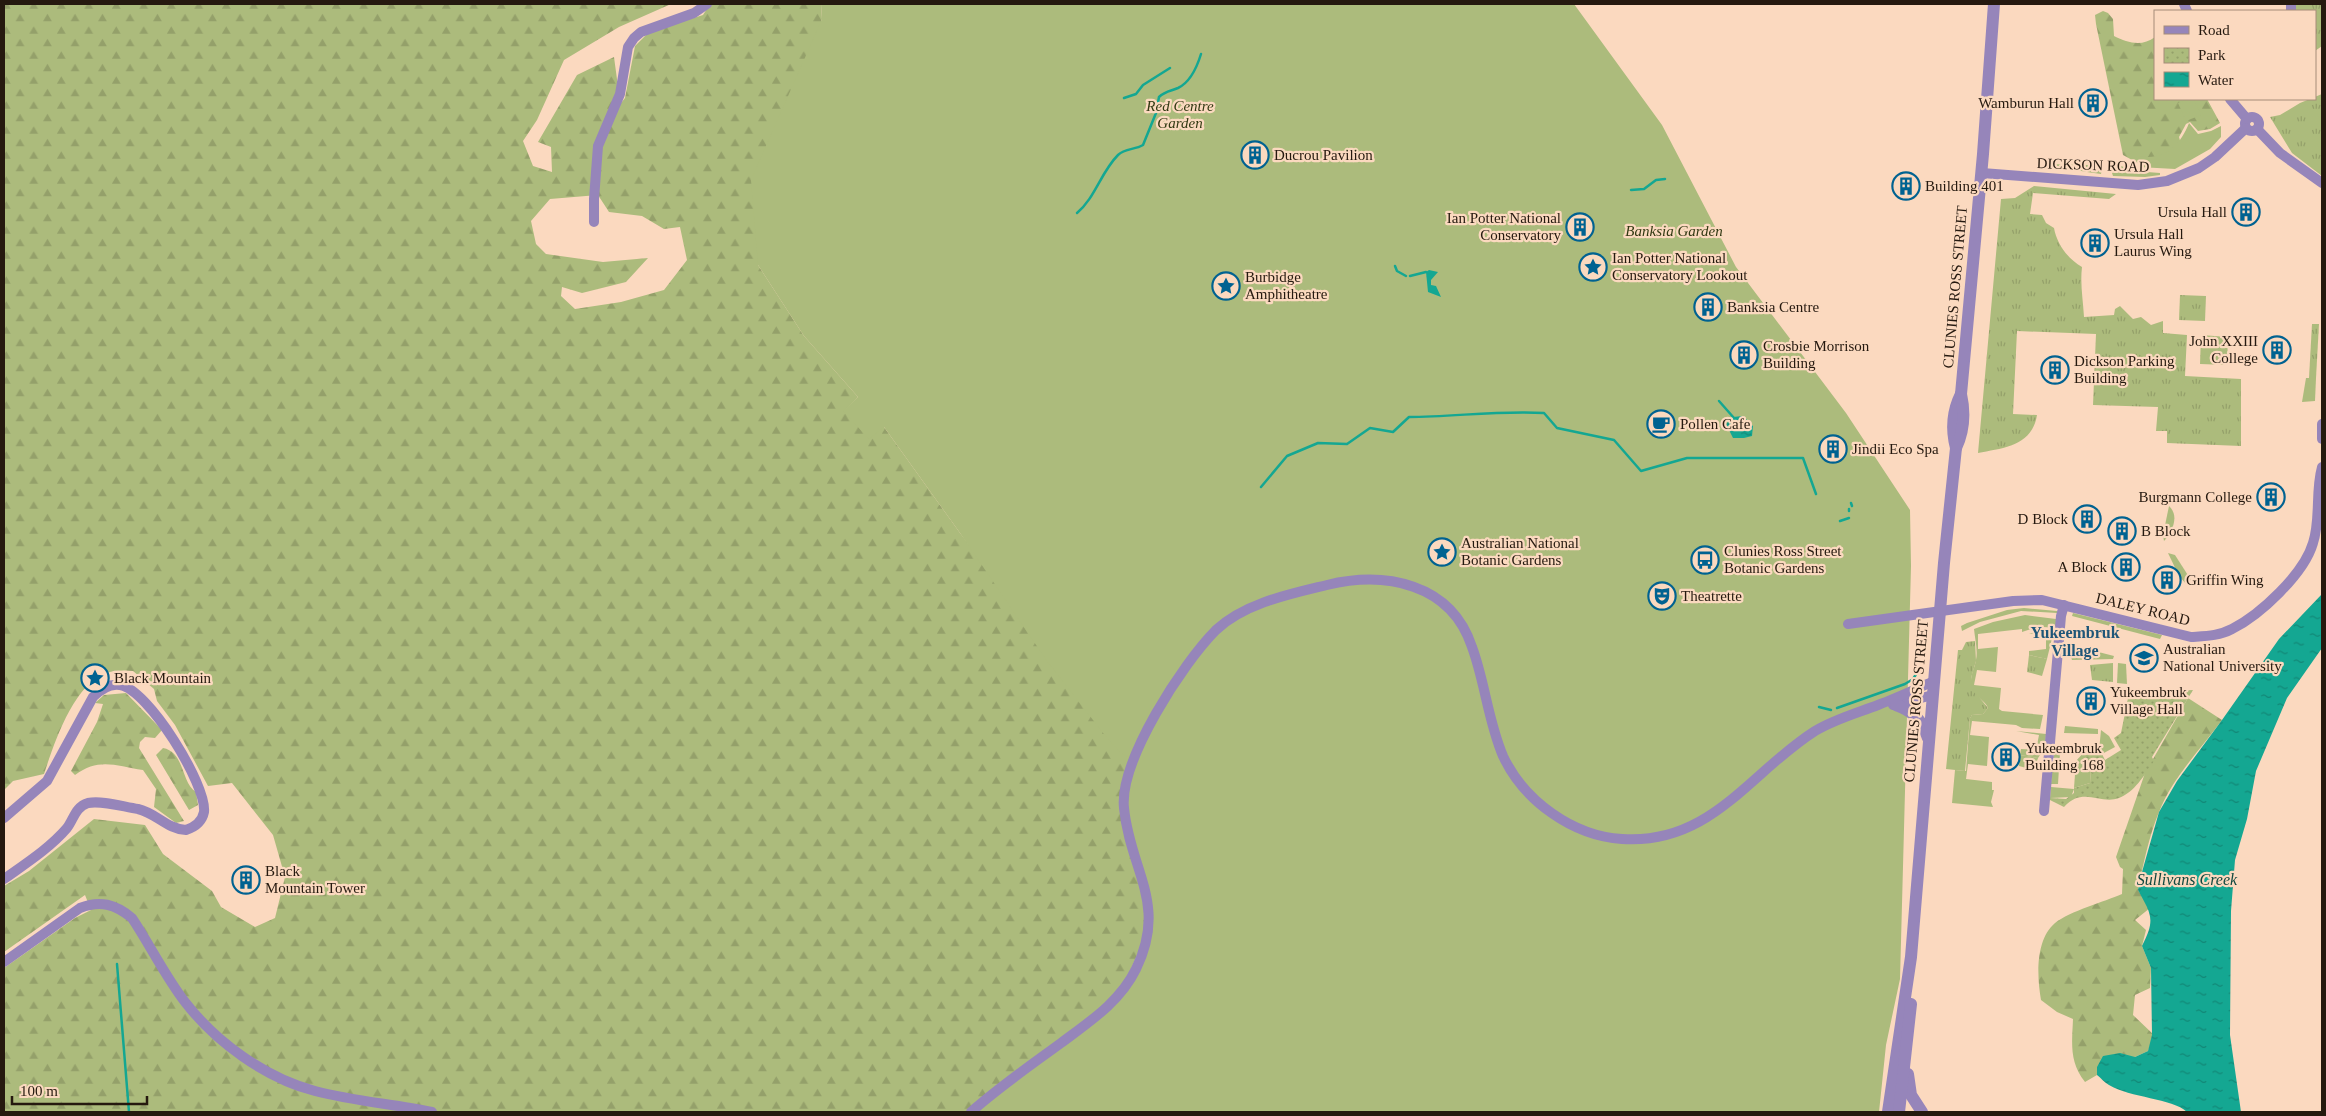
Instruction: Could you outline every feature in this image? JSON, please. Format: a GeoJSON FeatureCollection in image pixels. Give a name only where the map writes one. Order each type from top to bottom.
{"type":"FeatureCollection","features":[{"type":"Feature","properties":{"kind":"street"},"geometry":{"type":"LineString","coordinates":[[594,222],[598,146],[620,94],[628,47],[641,32],[694,14],[707,4]]}},
{"type":"Feature","properties":{"kind":"street","name":"CLUNIES ROSS STREET"},"geometry":{"type":"LineString","coordinates":[[1888,1112],[1911,957],[1940,612],[1956,448],[1961,437],[1964,408],[1961,394],[1982,173],[1994,4]]}},
{"type":"Feature","properties":{"kind":"street"},"geometry":{"type":"LineString","coordinates":[[2231,100],[2246,124],[2256,119],[2258,122],[2257,129],[2280,153],[2322,183]]}},
{"type":"Feature","properties":{"kind":"street","name":"DICKSON ROAD"},"geometry":{"type":"LineString","coordinates":[[1982,173],[2138,185],[2166,181],[2199,168],[2215,157],[2246,124]]}},
{"type":"Feature","properties":{"kind":"street"},"geometry":{"type":"LineString","coordinates":[[2322,424],[2322,439]]}},
{"type":"Feature","properties":{"kind":"street","name":"DALEY ROAD"},"geometry":{"type":"LineString","coordinates":[[1848,624],[2013,600],[2042,600],[2191,637],[2215,635],[2232,629],[2282,590],[2305,563],[2313,544],[2322,467]]}},
{"type":"Feature","properties":{"kind":"street"},"geometry":{"type":"LineString","coordinates":[[971,1112],[1106,1008],[1129,982],[1137,967],[1149,928],[1149,908],[1145,884],[1128,830],[1124,810],[1126,777],[1132,758],[1188,662],[1219,628],[1241,612],[1308,590],[1352,579],[1393,580],[1424,591],[1441,602],[1454,615],[1472,644],[1494,732],[1504,759],[1519,782],[1534,799],[1552,813],[1574,826],[1596,834],[1622,839],[1651,838],[1681,831],[1711,816],[1814,732],[1840,719],[1882,704],[1934,681]]}},
{"type":"Feature","properties":{"kind":"street"},"geometry":{"type":"LineString","coordinates":[[2044,811],[2061,616],[2064,604]]}},
{"type":"Feature","properties":{"kind":"street"},"geometry":{"type":"LineString","coordinates":[[4,818],[47,781],[93,697],[101,690],[112,685],[127,687],[156,714],[172,738],[202,794],[204,806],[203,815],[198,824],[186,830],[169,826],[150,812],[95,802],[84,805],[78,808],[67,828],[59,836],[4,879]]}},
{"type":"Feature","properties":{"kind":"street"},"geometry":{"type":"LineString","coordinates":[[1896,705],[1933,695]]}},
{"type":"Feature","properties":{"kind":"street"},"geometry":{"type":"LineString","coordinates":[[1882,704],[1896,705],[1908,709],[1919,719],[1929,740]]}},
{"type":"Feature","properties":{"kind":"street"},"geometry":{"type":"LineString","coordinates":[[4,962],[80,908],[91,904],[105,903],[120,908],[132,918],[185,1002],[209,1028],[235,1051],[288,1081],[315,1091],[432,1112]]}},
{"type":"Feature","properties":{"kind":"street","name":"CLUNIES ROSS STREET"},"geometry":{"type":"LineString","coordinates":[[1899,1112],[1912,987],[1911,957]]}},
{"type":"Feature","properties":{"kind":"street"},"geometry":{"type":"LineString","coordinates":[[1906,1057],[1911,1095],[1922,1112]]}},
{"type":"Feature","properties":{"kind":"green space"},"geometry":{"type":"Polygon","coordinates":[[[4,4],[671,4],[619,27],[564,60],[537,120],[523,141],[533,166],[552,172],[551,147],[538,142],[577,75],[614,57],[619,94],[607,121],[625,98],[635,46],[649,32],[703,15],[710,4],[821,4],[822,19],[758,265],[804,336],[858,397],[844,411],[884,427],[960,533],[1132,758],[1149,929],[1119,995],[971,1112],[4,1112],[4,968],[75,918],[91,910],[85,895],[4,952],[4,886],[29,871],[94,819],[145,825],[163,854],[212,891],[221,907],[255,927],[275,918],[285,877],[273,835],[232,783],[208,786],[175,725],[157,701],[154,689],[133,671],[120,670],[109,672],[94,680],[84,690],[66,717],[44,774],[13,781],[4,790],[4,4]],[[598,195],[550,199],[531,221],[536,244],[546,254],[603,262],[648,258],[626,282],[582,293],[562,287],[561,296],[575,309],[621,302],[664,290],[687,260],[680,227],[664,229],[642,216],[609,212],[598,195]]]}},
{"type":"Feature","properties":{"kind":"green space","name":"Australian National Botanic Gardens"},"geometry":{"type":"Polygon","coordinates":[[[821,4],[1574,4],[1662,125],[1736,267],[1846,413],[1910,510],[1911,566],[1900,979],[1886,1045],[1879,1112],[971,1112],[1119,995],[1149,929],[1123,802],[1132,759],[1121,753],[1107,738],[1047,661],[960,533],[884,427],[869,439],[843,411],[858,397],[804,336],[758,265],[751,180],[822,19],[821,4]]]}},
{"type":"Feature","properties":{"kind":"green space"},"geometry":{"type":"Polygon","coordinates":[[[2291,4],[2322,5],[2322,46],[2316,50],[2316,10],[2291,10],[2291,4]]]}},
{"type":"Feature","properties":{"kind":"green space"},"geometry":{"type":"Polygon","coordinates":[[[2103,11],[2108,13],[2113,19],[2114,36],[2124,41],[2140,43],[2154,38],[2154,100],[2208,100],[2220,123],[2210,129],[2198,131],[2190,122],[2186,124],[2179,137],[2183,151],[2143,166],[2123,155],[2095,15],[2103,11]]]}},
{"type":"Feature","properties":{"kind":"green space"},"geometry":{"type":"Polygon","coordinates":[[[2322,94],[2322,176],[2292,153],[2270,117],[2280,115],[2307,100],[2316,100],[2316,96],[2322,94]]]}},
{"type":"Feature","properties":{"kind":"green space"},"geometry":{"type":"Polygon","coordinates":[[[2186,100],[2194,100],[2201,115],[2186,121],[2178,103],[2186,100]]]}},
{"type":"Feature","properties":{"kind":"green space"},"geometry":{"type":"Polygon","coordinates":[[[2189,123],[2198,134],[2221,126],[2221,137],[2210,149],[2175,169],[2139,167],[2139,156],[2156,156],[2170,150],[2181,139],[2189,123]]]}},
{"type":"Feature","properties":{"kind":"green space"},"geometry":{"type":"Polygon","coordinates":[[[2045,164],[2089,165],[2092,169],[2102,169],[2101,174],[2045,164]]]}},
{"type":"Feature","properties":{"kind":"green space"},"geometry":{"type":"Polygon","coordinates":[[[2116,164],[2134,171],[2160,173],[2160,175],[2145,177],[2113,176],[2112,173],[2116,164]]]}},
{"type":"Feature","properties":{"kind":"green space"},"geometry":{"type":"Polygon","coordinates":[[[2034,186],[2116,194],[2109,199],[2033,193],[2030,214],[2042,215],[2046,223],[2054,228],[2064,250],[2082,267],[2081,286],[2084,317],[2114,315],[2115,309],[2120,306],[2133,319],[2141,317],[2151,325],[2163,321],[2163,333],[2187,335],[2185,376],[2241,379],[2241,446],[2167,443],[2167,431],[2156,431],[2158,407],[2093,405],[2096,334],[2017,331],[2013,414],[2037,415],[2034,425],[2023,439],[2015,444],[1978,453],[2001,199],[2015,198],[2034,186]]]}},
{"type":"Feature","properties":{"kind":"green space"},"geometry":{"type":"Polygon","coordinates":[[[2180,295],[2206,296],[2205,321],[2179,320],[2180,295]]]}},
{"type":"Feature","properties":{"kind":"green space"},"geometry":{"type":"Polygon","coordinates":[[[2312,324],[2319,324],[2316,378],[2309,378],[2312,324]]]}},
{"type":"Feature","properties":{"kind":"green space"},"geometry":{"type":"Polygon","coordinates":[[[2201,335],[2228,337],[2227,365],[2200,364],[2201,335]]]}},
{"type":"Feature","properties":{"kind":"green space"},"geometry":{"type":"Polygon","coordinates":[[[2306,378],[2316,378],[2315,401],[2302,402],[2306,378]]]}},
{"type":"Feature","properties":{"kind":"green space"},"geometry":{"type":"Polygon","coordinates":[[[2169,506],[2174,514],[2174,524],[2164,541],[2163,535],[2169,506]]]}},
{"type":"Feature","properties":{"kind":"green space"},"geometry":{"type":"Polygon","coordinates":[[[2168,553],[2175,555],[2191,580],[2187,585],[2179,576],[2168,553]]]}},
{"type":"Feature","properties":{"kind":"green space"},"geometry":{"type":"Polygon","coordinates":[[[2024,608],[2057,611],[2057,613],[2021,611],[1980,622],[1962,631],[1961,626],[1967,623],[2007,610],[2024,608]]]}},
{"type":"Feature","properties":{"kind":"green space"},"geometry":{"type":"Polygon","coordinates":[[[2073,613],[2162,635],[2160,639],[2072,616],[2073,613]]]}},
{"type":"Feature","properties":{"kind":"green space"},"geometry":{"type":"Polygon","coordinates":[[[2025,615],[2056,619],[2056,628],[2043,627],[2043,625],[2022,632],[2022,629],[1978,634],[1978,649],[1998,647],[1996,672],[1977,670],[1974,685],[2001,688],[1999,709],[2002,711],[2043,715],[2040,729],[1972,721],[1970,735],[1989,737],[1987,766],[1968,764],[1966,779],[1992,782],[1992,790],[1994,790],[1991,802],[1993,807],[1952,803],[1955,770],[1966,771],[1970,718],[1972,715],[1983,714],[1988,708],[1974,693],[1972,685],[1971,678],[1977,656],[1974,629],[1993,622],[2025,615]]]}},
{"type":"Feature","properties":{"kind":"green space"},"geometry":{"type":"Polygon","coordinates":[[[2046,630],[2053,634],[2047,659],[2029,655],[2029,651],[2046,649],[2046,634],[2029,634],[2046,630]]]}},
{"type":"Feature","properties":{"kind":"green space"},"geometry":{"type":"Polygon","coordinates":[[[1975,641],[1976,661],[1971,678],[1979,697],[1988,708],[1983,714],[1972,715],[1970,718],[1965,771],[1946,769],[1958,650],[1962,650],[1966,642],[1975,641]]]}},
{"type":"Feature","properties":{"kind":"green space"},"geometry":{"type":"Polygon","coordinates":[[[2079,647],[2114,656],[2113,659],[2072,660],[2071,657],[2075,657],[2080,653],[2079,647]]]}},
{"type":"Feature","properties":{"kind":"green space"},"geometry":{"type":"Polygon","coordinates":[[[2029,655],[2047,659],[2042,676],[2027,672],[2029,655]]]}},
{"type":"Feature","properties":{"kind":"green space"},"geometry":{"type":"Polygon","coordinates":[[[2113,663],[2113,682],[2092,680],[2090,665],[2113,663]]]}},
{"type":"Feature","properties":{"kind":"green space"},"geometry":{"type":"Polygon","coordinates":[[[2118,663],[2126,664],[2127,684],[2117,683],[2118,663]]]}},
{"type":"Feature","properties":{"kind":"green space"},"geometry":{"type":"Polygon","coordinates":[[[2193,690],[2152,757],[2154,761],[2130,792],[2112,800],[2092,797],[2078,798],[2064,807],[2050,800],[2050,798],[2066,799],[2074,793],[2074,788],[2090,783],[2091,768],[2076,761],[2085,751],[2102,754],[2105,760],[2121,750],[2114,738],[2121,733],[2129,693],[2193,690]]]}},
{"type":"Feature","properties":{"kind":"green space"},"geometry":{"type":"Polygon","coordinates":[[[126,693],[162,730],[155,738],[145,737],[140,742],[139,748],[184,821],[176,823],[154,807],[156,789],[143,770],[100,764],[84,769],[75,775],[71,771],[97,722],[103,704],[95,703],[104,695],[126,693]]]}},
{"type":"Feature","properties":{"kind":"green space"},"geometry":{"type":"Polygon","coordinates":[[[2188,698],[2222,720],[2171,787],[2152,831],[2142,871],[2138,890],[2150,908],[2135,920],[2146,930],[2142,946],[2151,968],[2150,988],[2135,995],[2133,1015],[2154,1035],[2148,1051],[2135,1057],[2097,1067],[2097,1075],[2085,1082],[2074,1060],[2072,1044],[2073,1019],[2057,1012],[2041,1000],[2038,970],[2041,949],[2048,930],[2055,923],[2078,911],[2122,894],[2123,869],[2120,867],[2116,857],[2145,773],[2188,698]]]}},
{"type":"Feature","properties":{"kind":"green space"},"geometry":{"type":"Polygon","coordinates":[[[2065,726],[2098,729],[2098,734],[2064,733],[2065,726]]]}},
{"type":"Feature","properties":{"kind":"green space"},"geometry":{"type":"Polygon","coordinates":[[[2101,730],[2109,736],[2115,747],[2102,754],[2085,751],[2099,751],[2101,730]]]}},
{"type":"Feature","properties":{"kind":"green space"},"geometry":{"type":"Polygon","coordinates":[[[2016,731],[2046,734],[2045,748],[2038,758],[2020,755],[2021,749],[2036,750],[2039,735],[2016,731]]]}},
{"type":"Feature","properties":{"kind":"green space"},"geometry":{"type":"Polygon","coordinates":[[[163,748],[175,755],[191,788],[196,792],[198,805],[189,810],[156,755],[163,748]]]}},
{"type":"Feature","properties":{"kind":"green space"},"geometry":{"type":"Polygon","coordinates":[[[2054,753],[2060,753],[2058,784],[2051,784],[2054,753]]]}},
{"type":"Feature","properties":{"kind":"green space"},"geometry":{"type":"Polygon","coordinates":[[[2020,755],[2038,758],[2034,770],[2019,766],[2020,755]]]}},
{"type":"Feature","properties":{"kind":"green space"},"geometry":{"type":"Polygon","coordinates":[[[2076,761],[2091,768],[2090,783],[2074,788],[2076,761]]]}},
{"type":"Feature","properties":{"kind":"green space"},"geometry":{"type":"Polygon","coordinates":[[[2051,787],[2074,789],[2071,797],[2050,798],[2051,787]]]}},
{"type":"Feature","properties":{"kind":"water"},"geometry":{"type":"Polygon","coordinates":[[[1429,270],[1438,272],[1431,280],[1431,285],[1436,286],[1441,297],[1428,292],[1426,272],[1429,270]]]}},
{"type":"Feature","properties":{"kind":"water"},"geometry":{"type":"Polygon","coordinates":[[[1743,416],[1753,426],[1752,436],[1733,438],[1726,424],[1733,417],[1743,416]]]}},
{"type":"Feature","properties":{"kind":"water","name":"Sullivans Creek"},"geometry":{"type":"Polygon","coordinates":[[[2322,594],[2322,648],[2287,698],[2256,771],[2247,819],[2235,860],[2231,911],[2230,1035],[2241,1112],[2187,1112],[2171,1104],[2118,1089],[2097,1075],[2097,1067],[2103,1056],[2120,1053],[2135,1057],[2148,1051],[2152,1035],[2151,968],[2142,946],[2149,929],[2150,917],[2149,911],[2138,890],[2159,812],[2177,781],[2279,639],[2322,594]]]}},
{"type":"Feature","properties":{"kind":"waterway"},"geometry":{"type":"LineString","coordinates":[[1077,213],[1089,200],[1107,169],[1118,155],[1143,145],[1156,113],[1159,97],[1187,82],[1201,54]]}},
{"type":"Feature","properties":{"kind":"waterway"},"geometry":{"type":"LineString","coordinates":[[1124,98],[1136,94],[1143,85],[1170,68]]}},
{"type":"Feature","properties":{"kind":"waterway"},"geometry":{"type":"LineString","coordinates":[[1631,190],[1644,189],[1656,180],[1665,179]]}},
{"type":"Feature","properties":{"kind":"waterway"},"geometry":{"type":"LineString","coordinates":[[1395,266],[1397,271],[1406,276]]}},
{"type":"Feature","properties":{"kind":"waterway"},"geometry":{"type":"LineString","coordinates":[[1410,276],[1426,272]]}},
{"type":"Feature","properties":{"kind":"waterway"},"geometry":{"type":"LineString","coordinates":[[1719,401],[1734,418]]}},
{"type":"Feature","properties":{"kind":"waterway"},"geometry":{"type":"LineString","coordinates":[[1261,487],[1287,456],[1318,443],[1347,444],[1370,428],[1393,432],[1409,417],[1527,412],[1544,413],[1557,428],[1614,440],[1641,471],[1687,458],[1803,458],[1816,494]]}},
{"type":"Feature","properties":{"kind":"waterway"},"geometry":{"type":"LineString","coordinates":[[1840,521],[1849,518]]}},
{"type":"Feature","properties":{"kind":"waterway"},"geometry":{"type":"LineString","coordinates":[[1837,708],[1905,684],[1913,679],[1920,668]]}},
{"type":"Feature","properties":{"kind":"waterway"},"geometry":{"type":"LineString","coordinates":[[1819,707],[1831,710]]}},
{"type":"Feature","properties":{"kind":"waterway"},"geometry":{"type":"LineString","coordinates":[[117,964],[129,1112]]}},
{"type":"Feature","properties":{"kind":"place","name":"Wamburun Hall"},"geometry":{"type":"Point","coordinates":[2093,103]}},
{"type":"Feature","properties":{"kind":"place","name":"Ducrou Pavilion"},"geometry":{"type":"Point","coordinates":[1255,155]}},
{"type":"Feature","properties":{"kind":"place","name":"Building 401"},"geometry":{"type":"Point","coordinates":[1906,186]}},
{"type":"Feature","properties":{"kind":"place","name":"Ursula Hall"},"geometry":{"type":"Point","coordinates":[2246,212]}},
{"type":"Feature","properties":{"kind":"place","name":"Ian Potter National Conservatory"},"geometry":{"type":"Point","coordinates":[1580,227]}},
{"type":"Feature","properties":{"kind":"place","name":"Ursula Hall Laurus Wing"},"geometry":{"type":"Point","coordinates":[2095,243]}},
{"type":"Feature","properties":{"kind":"place","name":"Ian Potter National Conservatory Lookout"},"geometry":{"type":"Point","coordinates":[1593,267]}},
{"type":"Feature","properties":{"kind":"place","name":"Burbidge Amphitheatre"},"geometry":{"type":"Point","coordinates":[1226,286]}},
{"type":"Feature","properties":{"kind":"place","name":"Banksia Centre"},"geometry":{"type":"Point","coordinates":[1708,307]}},
{"type":"Feature","properties":{"kind":"place","name":"John XXIII College"},"geometry":{"type":"Point","coordinates":[2277,350]}},
{"type":"Feature","properties":{"kind":"place","name":"Crosbie Morrison Building"},"geometry":{"type":"Point","coordinates":[1744,355]}},
{"type":"Feature","properties":{"kind":"place","name":"Dickson Parking Building"},"geometry":{"type":"Point","coordinates":[2055,370]}},
{"type":"Feature","properties":{"kind":"place","name":"Pollen Cafe"},"geometry":{"type":"Point","coordinates":[1661,424]}},
{"type":"Feature","properties":{"kind":"place","name":"Jindii Eco Spa"},"geometry":{"type":"Point","coordinates":[1833,449]}},
{"type":"Feature","properties":{"kind":"place","name":"Burgmann College"},"geometry":{"type":"Point","coordinates":[2271,497]}},
{"type":"Feature","properties":{"kind":"place","name":"D Block"},"geometry":{"type":"Point","coordinates":[2087,519]}},
{"type":"Feature","properties":{"kind":"place","name":"B Block"},"geometry":{"type":"Point","coordinates":[2122,531]}},
{"type":"Feature","properties":{"kind":"place","name":"Australian National Botanic Gardens"},"geometry":{"type":"Point","coordinates":[1442,552]}},
{"type":"Feature","properties":{"kind":"place","name":"Clunies Ross Street Botanic Gardens"},"geometry":{"type":"Point","coordinates":[1705,560]}},
{"type":"Feature","properties":{"kind":"place","name":"A Block"},"geometry":{"type":"Point","coordinates":[2126,567]}},
{"type":"Feature","properties":{"kind":"place","name":"Griffin Wing"},"geometry":{"type":"Point","coordinates":[2167,580]}},
{"type":"Feature","properties":{"kind":"place","name":"Theatrette"},"geometry":{"type":"Point","coordinates":[1662,596]}},
{"type":"Feature","properties":{"kind":"place","name":"Australian National University"},"geometry":{"type":"Point","coordinates":[2144,658]}},
{"type":"Feature","properties":{"kind":"place","name":"Black Mountain"},"geometry":{"type":"Point","coordinates":[95,678]}},
{"type":"Feature","properties":{"kind":"place","name":"Yukeembruk Village Hall"},"geometry":{"type":"Point","coordinates":[2091,701]}},
{"type":"Feature","properties":{"kind":"place","name":"Yukeembruk Building 168"},"geometry":{"type":"Point","coordinates":[2006,757]}},
{"type":"Feature","properties":{"kind":"place","name":"Black Mountain Tower"},"geometry":{"type":"Point","coordinates":[246,880]}},
{"type":"Feature","properties":{"kind":"district","name":"Yukeembruk Village"},"geometry":{"type":"Point","coordinates":[2075,641]}},
{"type":"Feature","properties":{"kind":"park label","name":"Red Centre Garden"},"geometry":{"type":"Point","coordinates":[1180,114]}},
{"type":"Feature","properties":{"kind":"park label","name":"Banksia Garden"},"geometry":{"type":"Point","coordinates":[1674,231]}}]}
